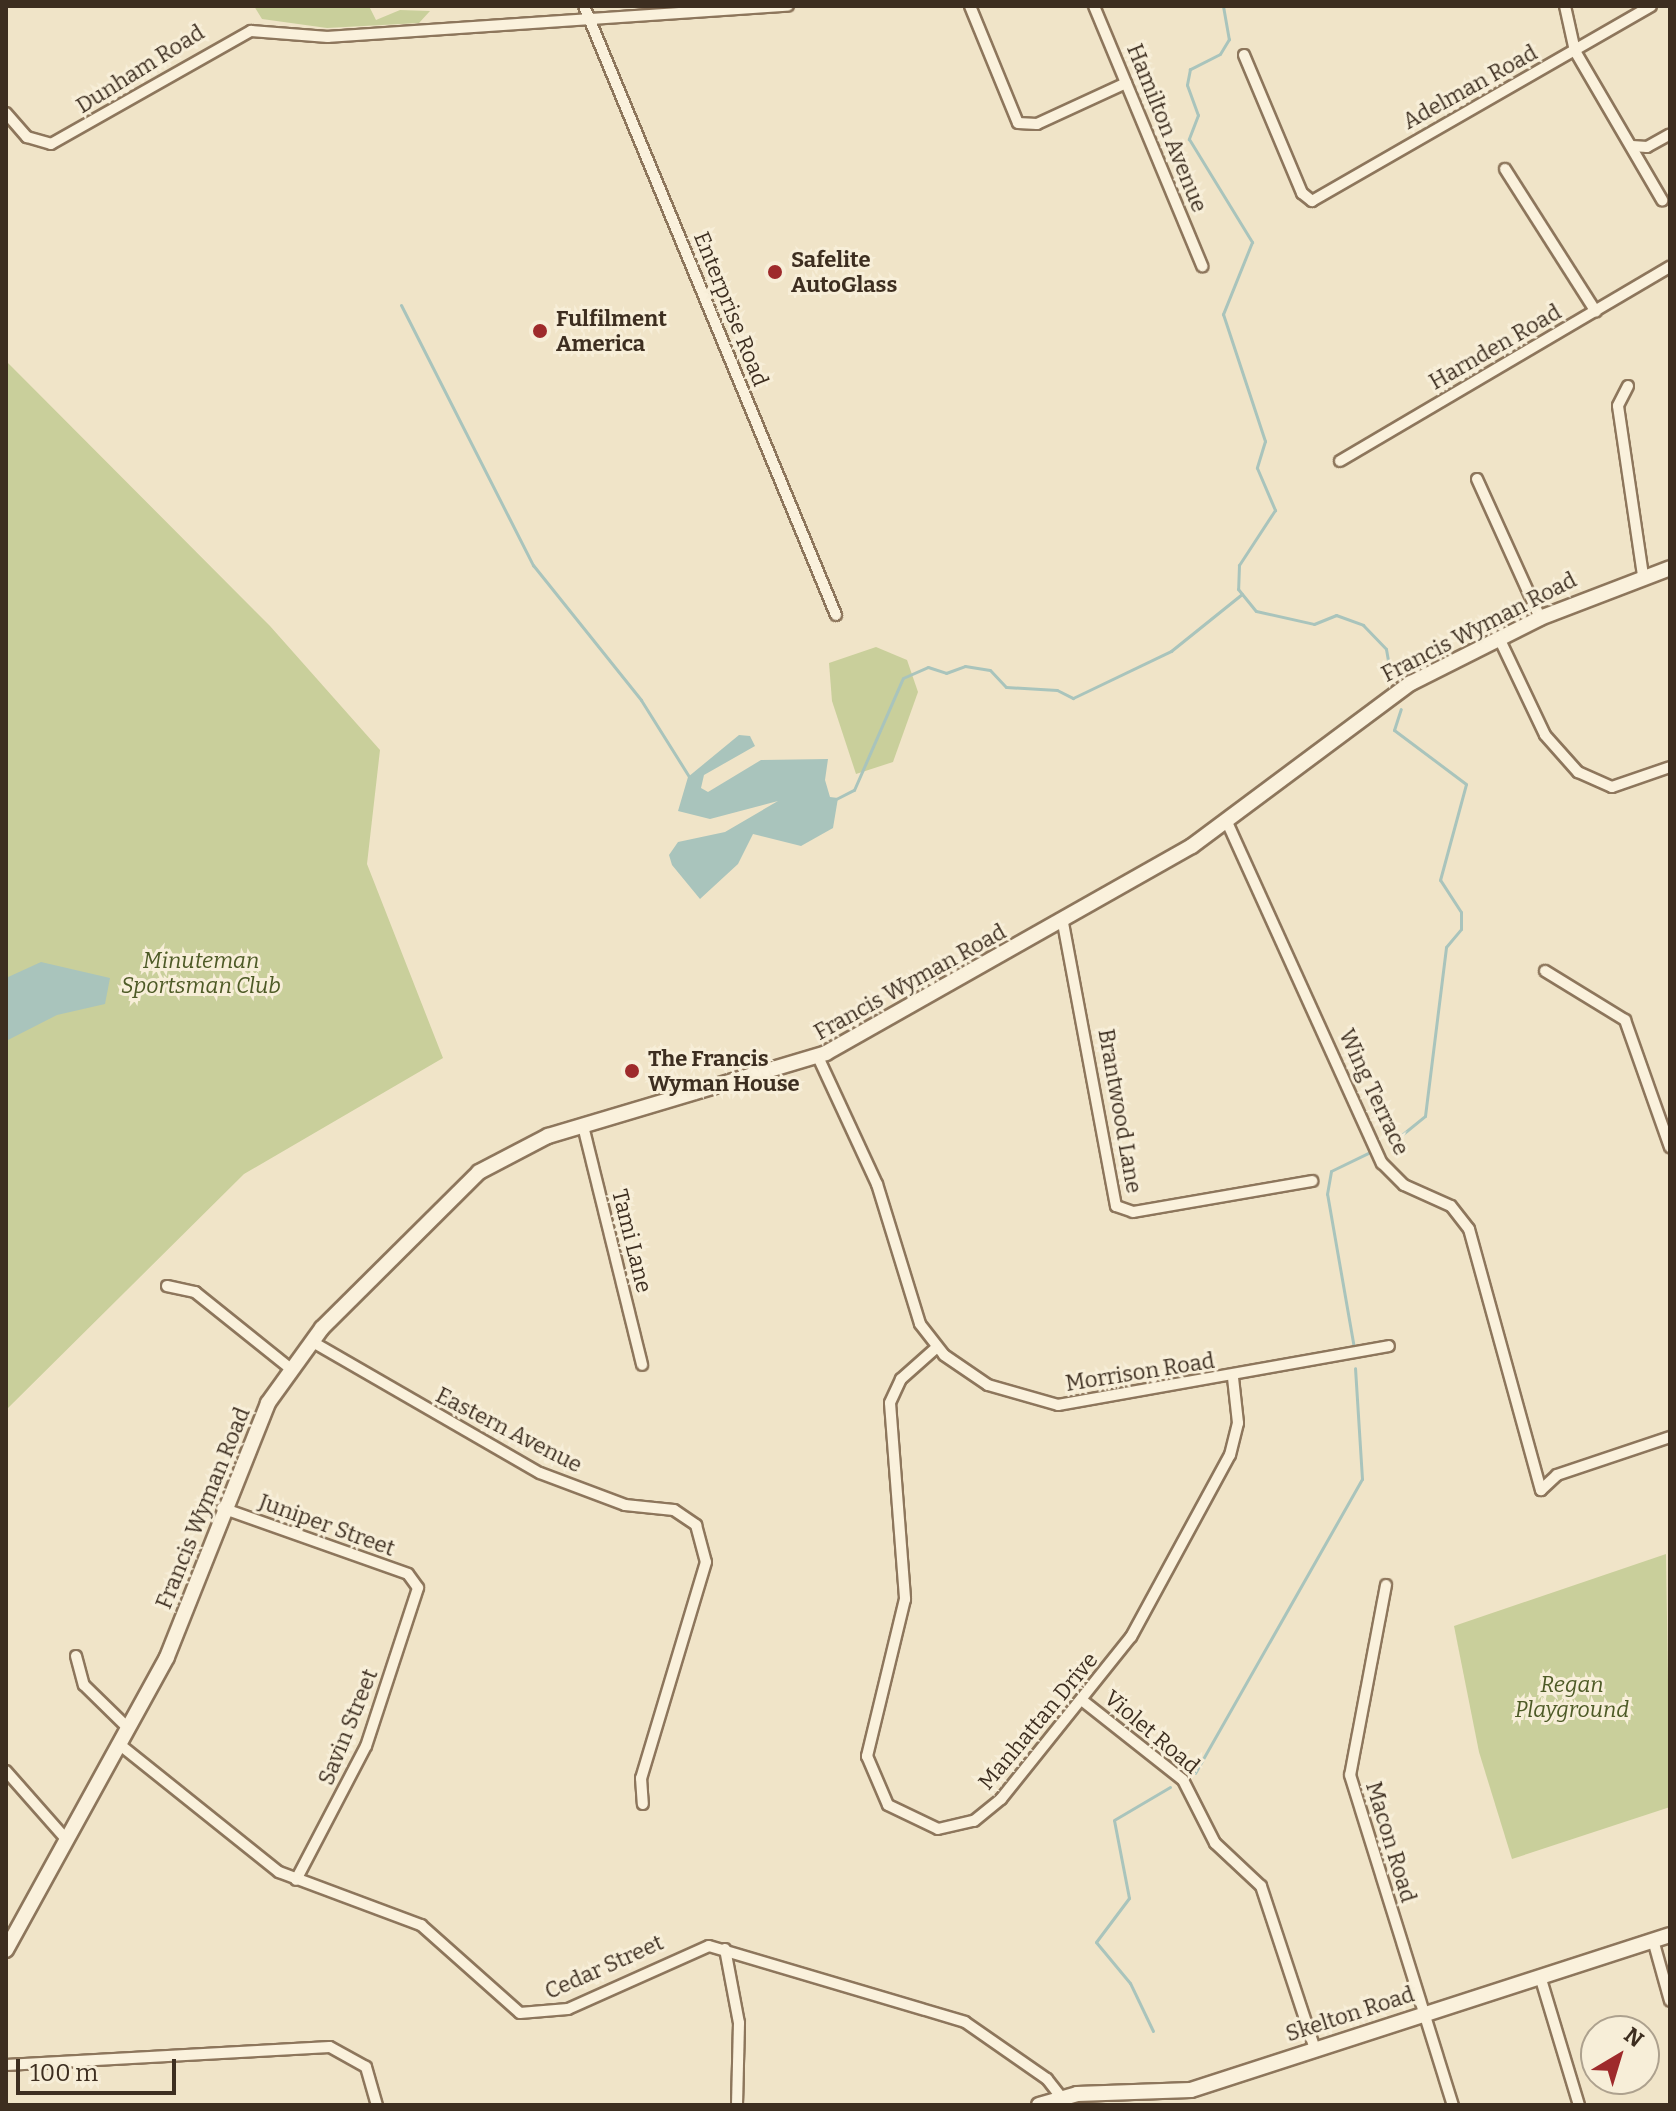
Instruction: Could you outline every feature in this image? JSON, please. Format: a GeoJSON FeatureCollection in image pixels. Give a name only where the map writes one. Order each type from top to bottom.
{"type":"FeatureCollection","features":[{"type":"Feature","properties":{"kind":"main road","name":"Francis Wyman Road"},"geometry":{"type":"LineString","coordinates":[[6,1950],[172,1644],[247,1442],[290,1368],[311,1341],[487,1165],[583,1126],[818,1057],[1063,923],[1227,822],[1380,702],[1540,618],[1643,575],[1670,568]]}},
{"type":"Feature","properties":{"kind":"main road","name":"Skelton Road"},"geometry":{"type":"LineString","coordinates":[[1039,2105],[1061,2097],[1191,2090],[1670,1935]]}},
{"type":"Feature","properties":{"kind":"street","name":"Enterprise Road"},"geometry":{"type":"LineString","coordinates":[[584,6],[836,615]]}},
{"type":"Feature","properties":{"kind":"street","name":"Dunham Road"},"geometry":{"type":"LineString","coordinates":[[6,113],[27,137],[51,144],[251,31],[328,37],[788,6]]}},
{"type":"Feature","properties":{"kind":"street"},"geometry":{"type":"LineString","coordinates":[[970,6],[1018,123],[1037,124],[1126,83]]}},
{"type":"Feature","properties":{"kind":"street","name":"Hamilton Avenue"},"geometry":{"type":"LineString","coordinates":[[1094,6],[1202,266]]}},
{"type":"Feature","properties":{"kind":"street"},"geometry":{"type":"LineString","coordinates":[[1565,6],[1575,51],[1662,200]]}},
{"type":"Feature","properties":{"kind":"street","name":"Adelman Road"},"geometry":{"type":"LineString","coordinates":[[1244,55],[1308,201],[1651,6]]}},
{"type":"Feature","properties":{"kind":"street"},"geometry":{"type":"LineString","coordinates":[[1632,146],[1647,147],[1670,134]]}},
{"type":"Feature","properties":{"kind":"street"},"geometry":{"type":"LineString","coordinates":[[1505,169],[1596,312]]}},
{"type":"Feature","properties":{"kind":"street","name":"Harnden Road"},"geometry":{"type":"LineString","coordinates":[[1340,461],[1670,267]]}},
{"type":"Feature","properties":{"kind":"street"},"geometry":{"type":"LineString","coordinates":[[1628,386],[1618,407],[1643,575]]}},
{"type":"Feature","properties":{"kind":"street"},"geometry":{"type":"LineString","coordinates":[[1477,479],[1540,618]]}},
{"type":"Feature","properties":{"kind":"street"},"geometry":{"type":"LineString","coordinates":[[1499,638],[1545,735],[1578,772],[1612,787],[1670,767]]}},
{"type":"Feature","properties":{"kind":"street","name":"Wing Terrace"},"geometry":{"type":"LineString","coordinates":[[1227,822],[1382,1163],[1404,1185],[1451,1206],[1469,1229],[1541,1490],[1557,1475],[1670,1437]]}},
{"type":"Feature","properties":{"kind":"street","name":"Brantwood Lane"},"geometry":{"type":"LineString","coordinates":[[1063,923],[1116,1206],[1133,1212],[1312,1181]]}},
{"type":"Feature","properties":{"kind":"street"},"geometry":{"type":"LineString","coordinates":[[1545,971],[1625,1020],[1670,1145]]}},
{"type":"Feature","properties":{"kind":"street","name":"Morrison Road"},"geometry":{"type":"LineString","coordinates":[[818,1057],[869,1163],[909,1294],[936,1348],[988,1385],[1043,1404],[1233,1378],[1389,1346]]}},
{"type":"Feature","properties":{"kind":"street","name":"Tami Lane"},"geometry":{"type":"LineString","coordinates":[[583,1126],[642,1365]]}},
{"type":"Feature","properties":{"kind":"street"},"geometry":{"type":"LineString","coordinates":[[167,1286],[195,1292],[290,1368]]}},
{"type":"Feature","properties":{"kind":"street","name":"Eastern Avenue"},"geometry":{"type":"LineString","coordinates":[[311,1341],[540,1473],[616,1502],[674,1510],[696,1525],[706,1562],[641,1778],[643,1804]]}},
{"type":"Feature","properties":{"kind":"street","name":"Manhattan Drive"},"geometry":{"type":"LineString","coordinates":[[936,1348],[901,1379],[890,1403],[906,1583],[869,1735],[873,1783],[891,1809],[920,1825],[974,1821],[1012,1788],[1083,1701],[1156,1596],[1227,1462],[1238,1423],[1233,1378]]}},
{"type":"Feature","properties":{"kind":"street","name":"Juniper Street"},"geometry":{"type":"LineString","coordinates":[[222,1508],[417,1583]]}},
{"type":"Feature","properties":{"kind":"street","name":"Savin Street"},"geometry":{"type":"LineString","coordinates":[[296,1880],[366,1746],[414,1611],[417,1583]]}},
{"type":"Feature","properties":{"kind":"street","name":"Macon Road"},"geometry":{"type":"LineString","coordinates":[[1386,1585],[1350,1775],[1453,2105]]}},
{"type":"Feature","properties":{"kind":"street"},"geometry":{"type":"LineString","coordinates":[[76,1656],[84,1685],[128,1728]]}},
{"type":"Feature","properties":{"kind":"street","name":"Violet Road"},"geometry":{"type":"LineString","coordinates":[[1083,1701],[1183,1780],[1215,1843],[1261,1886],[1315,2049]]}},
{"type":"Feature","properties":{"kind":"street","name":"Cedar Street"},"geometry":{"type":"LineString","coordinates":[[119,1744],[296,1880],[410,1919],[491,1994],[524,2014],[578,2006],[692,1949],[725,1949],[965,2022],[1045,2077],[1061,2097]]}},
{"type":"Feature","properties":{"kind":"street"},"geometry":{"type":"LineString","coordinates":[[6,1771],[66,1839]]}},
{"type":"Feature","properties":{"kind":"street"},"geometry":{"type":"LineString","coordinates":[[1653,1940],[1670,2001]]}},
{"type":"Feature","properties":{"kind":"street"},"geometry":{"type":"LineString","coordinates":[[725,1949],[739,2023],[737,2105]]}},
{"type":"Feature","properties":{"kind":"street"},"geometry":{"type":"LineString","coordinates":[[1540,1976],[1579,2105]]}},
{"type":"Feature","properties":{"kind":"street"},"geometry":{"type":"LineString","coordinates":[[6,2065],[330,2047],[366,2067],[377,2105]]}},
{"type":"Feature","properties":{"kind":"green space"},"geometry":{"type":"Polygon","coordinates":[[[254,6],[369,6],[376,20],[400,10],[430,11],[419,23],[327,28],[262,19],[254,6]]]}},
{"type":"Feature","properties":{"kind":"green space","name":"Minuteman Sportsman Club"},"geometry":{"type":"Polygon","coordinates":[[[6,361],[270,626],[380,750],[367,864],[443,1058],[244,1174],[6,1410],[6,361]]]}},
{"type":"Feature","properties":{"kind":"green space"},"geometry":{"type":"Polygon","coordinates":[[[876,647],[907,660],[918,692],[893,762],[856,774],[832,701],[829,663],[876,647]]]}},
{"type":"Feature","properties":{"kind":"green space","name":"Regan Playground"},"geometry":{"type":"Polygon","coordinates":[[[1666,1554],[1670,1807],[1512,1859],[1479,1752],[1454,1626],[1666,1554]]]}},
{"type":"Feature","properties":{"kind":"water"},"geometry":{"type":"Polygon","coordinates":[[[739,735],[750,736],[755,746],[704,775],[701,788],[708,792],[761,760],[828,759],[825,780],[830,797],[838,798],[833,828],[801,846],[753,834],[738,864],[700,899],[672,865],[669,855],[678,842],[725,832],[778,801],[710,819],[678,811],[688,777],[739,735]]]}},
{"type":"Feature","properties":{"kind":"water"},"geometry":{"type":"Polygon","coordinates":[[[41,962],[110,978],[105,1004],[57,1015],[6,1041],[6,978],[41,962]]]}},
{"type":"Feature","properties":{"kind":"waterway"},"geometry":{"type":"LineString","coordinates":[[1223,6],[1229,39],[1220,54],[1190,69],[1187,85],[1198,115],[1189,139],[1252,242],[1223,314],[1265,441],[1257,468],[1275,510],[1239,565],[1238,589],[1256,611],[1314,624],[1336,615],[1363,625],[1386,649],[1391,677]]}},
{"type":"Feature","properties":{"kind":"waterway"},"geometry":{"type":"LineString","coordinates":[[401,305],[533,565],[641,700],[690,778]]}},
{"type":"Feature","properties":{"kind":"waterway"},"geometry":{"type":"LineString","coordinates":[[836,799],[854,790],[903,678],[928,667],[946,673],[965,666],[990,670],[1006,687],[1057,690],[1073,698],[1171,651],[1242,594]]}},
{"type":"Feature","properties":{"kind":"waterway"},"geometry":{"type":"LineString","coordinates":[[1393,1142],[1425,1116],[1446,947],[1461,929],[1461,912],[1440,880],[1466,784],[1394,730],[1401,709]]}},
{"type":"Feature","properties":{"kind":"waterway"},"geometry":{"type":"LineString","coordinates":[[1354,1348],[1327,1194],[1331,1171],[1368,1153]]}},
{"type":"Feature","properties":{"kind":"waterway"},"geometry":{"type":"LineString","coordinates":[[1195,1773],[1362,1479],[1355,1368]]}},
{"type":"Feature","properties":{"kind":"waterway"},"geometry":{"type":"LineString","coordinates":[[1153,2031],[1130,1983],[1096,1942],[1129,1898],[1114,1820],[1170,1787]]}},
{"type":"Feature","properties":{"kind":"place","name":"Safelite AutoGlass"},"geometry":{"type":"Point","coordinates":[775,272]}},
{"type":"Feature","properties":{"kind":"place","name":"Fulfilment America"},"geometry":{"type":"Point","coordinates":[540,331]}},
{"type":"Feature","properties":{"kind":"place","name":"The Francis Wyman House"},"geometry":{"type":"Point","coordinates":[632,1071]}}]}
